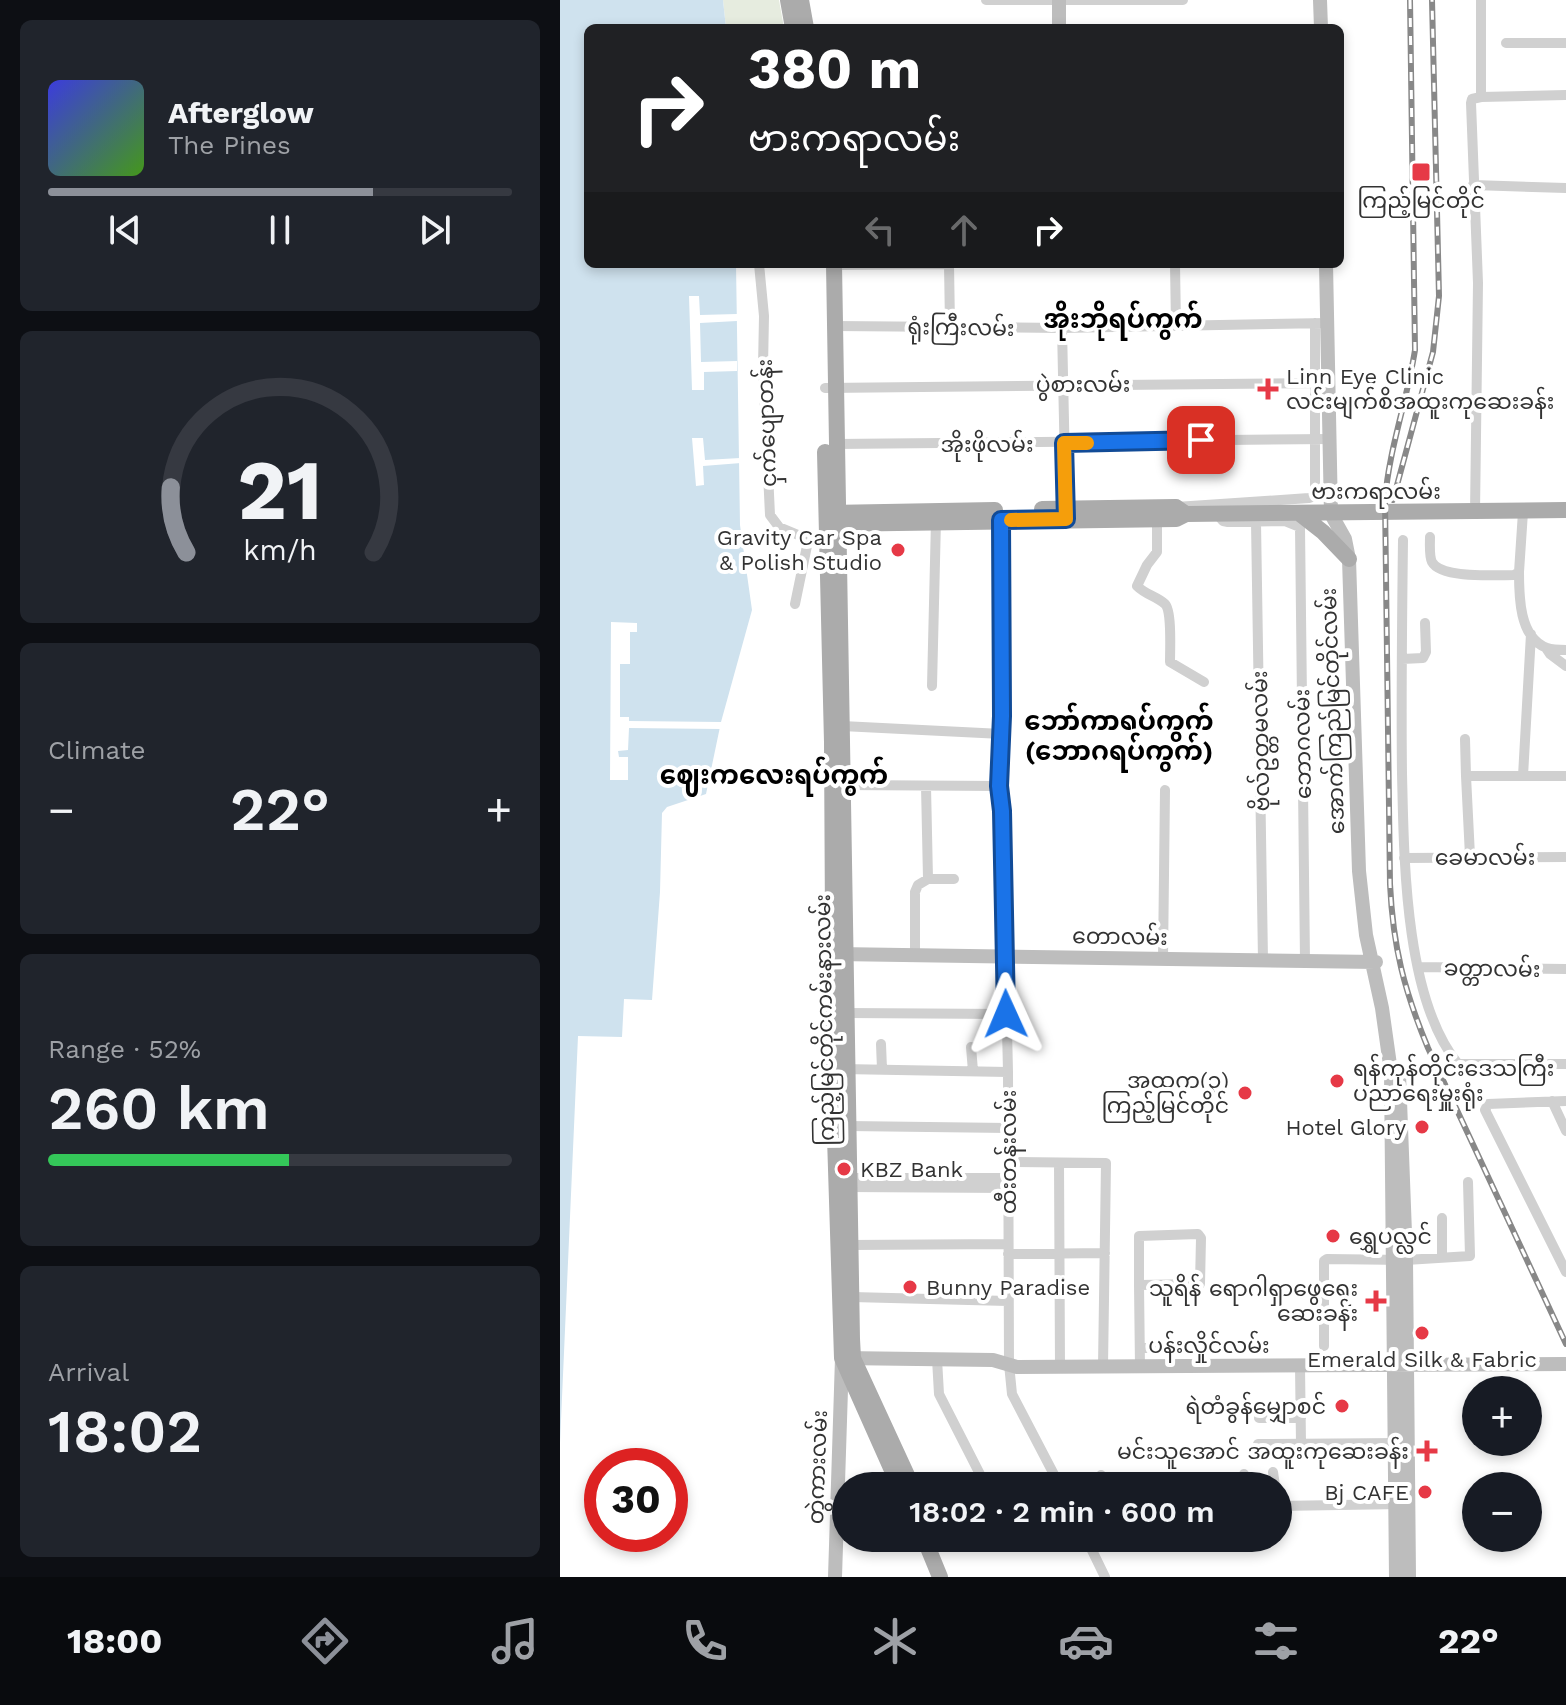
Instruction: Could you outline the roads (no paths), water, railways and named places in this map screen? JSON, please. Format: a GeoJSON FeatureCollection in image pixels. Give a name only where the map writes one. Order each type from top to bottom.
{"type":"FeatureCollection","features":[{"type":"Feature","properties":{"kind":"main road"},"geometry":{"type":"LineString","coordinates":[[788,0],[792,24]]}},
{"type":"Feature","properties":{"kind":"main road"},"geometry":{"type":"LineString","coordinates":[[801,0],[805,24]]}},
{"type":"Feature","properties":{"kind":"main road"},"geometry":{"type":"LineString","coordinates":[[1320,0],[1321,24]]}},
{"type":"Feature","properties":{"kind":"main road"},"geometry":{"type":"LineString","coordinates":[[1059,1],[1059,24]]}},
{"type":"Feature","properties":{"kind":"main road"},"geometry":{"type":"LineString","coordinates":[[830,268],[834,326],[830,388],[836,444],[839,737]]}},
{"type":"Feature","properties":{"kind":"main road"},"geometry":{"type":"LineString","coordinates":[[830,268],[830,388],[837,522]]}},
{"type":"Feature","properties":{"kind":"main road"},"geometry":{"type":"LineString","coordinates":[[1326,268],[1321,323],[1323,439],[1331,514]]}},
{"type":"Feature","properties":{"kind":"main road","name":"ဗားကရာလမ်း"},"geometry":{"type":"LineString","coordinates":[[837,522],[936,516],[1181,511],[1300,520],[1331,514],[1566,510]]}},
{"type":"Feature","properties":{"kind":"main road","name":"ဗားကရာလမ်း"},"geometry":{"type":"LineString","coordinates":[[1066,514],[1176,519],[1181,511]]}},
{"type":"Feature","properties":{"kind":"main road","name":"အောက်ကြည်မြင်တိုင်လမ်း"},"geometry":{"type":"LineString","coordinates":[[1331,514],[1345,539],[1349,559],[1359,871],[1374,962],[1389,1005],[1399,1071],[1401,1504]]}},
{"type":"Feature","properties":{"kind":"main road"},"geometry":{"type":"LineString","coordinates":[[1300,520],[1323,532],[1349,559]]}},
{"type":"Feature","properties":{"kind":"main road","name":"ကြည့်မြင်တိုင်ကမ်းနားလမ်း"},"geometry":{"type":"LineString","coordinates":[[839,737],[838,898],[846,953],[846,1013],[841,1069],[848,1126],[852,1297],[848,1358],[893,1472]]}},
{"type":"Feature","properties":{"kind":"main road"},"geometry":{"type":"LineString","coordinates":[[846,953],[841,1069],[848,1358]]}},
{"type":"Feature","properties":{"kind":"main road","name":"တောလမ်း"},"geometry":{"type":"LineString","coordinates":[[846,953],[1374,962]]}},
{"type":"Feature","properties":{"kind":"main road","name":"ကြည့်မြင်တိုင်ကမ်းနားလမ်း"},"geometry":{"type":"LineString","coordinates":[[848,1358],[905,1472]]}},
{"type":"Feature","properties":{"kind":"main road","name":"ပန်းလှိုင်လမ်း"},"geometry":{"type":"LineString","coordinates":[[848,1358],[993,1360],[1017,1367],[1562,1364]]}},
{"type":"Feature","properties":{"kind":"main road","name":"တွဲကားလမ်း"},"geometry":{"type":"LineString","coordinates":[[835,1577],[848,1358]]}},
{"type":"Feature","properties":{"kind":"main road"},"geometry":{"type":"LineString","coordinates":[[1396,1577],[1401,1504]]}},
{"type":"Feature","properties":{"kind":"main road"},"geometry":{"type":"LineString","coordinates":[[1401,1504],[1409,1577]]}},
{"type":"Feature","properties":{"kind":"main road"},"geometry":{"type":"LineString","coordinates":[[930,1552],[940,1577]]}},
{"type":"Feature","properties":{"kind":"main road"},"geometry":{"type":"LineString","coordinates":[[941,1552],[950,1577]]}},
{"type":"Feature","properties":{"kind":"street"},"geometry":{"type":"LineString","coordinates":[[986,0],[1183,0]]}},
{"type":"Feature","properties":{"kind":"street"},"geometry":{"type":"LineString","coordinates":[[1475,513],[1478,283],[1473,185],[1481,0]]}},
{"type":"Feature","properties":{"kind":"street"},"geometry":{"type":"LineString","coordinates":[[1506,43],[1566,43]]}},
{"type":"Feature","properties":{"kind":"street"},"geometry":{"type":"LineString","coordinates":[[1477,98],[1566,95]]}},
{"type":"Feature","properties":{"kind":"street"},"geometry":{"type":"LineString","coordinates":[[1473,185],[1566,188]]}},
{"type":"Feature","properties":{"kind":"street","name":"ငှက်ပျောတန်း"},"geometry":{"type":"LineString","coordinates":[[759,268],[764,316],[763,367],[770,515],[779,527],[808,541],[837,522]]}},
{"type":"Feature","properties":{"kind":"street"},"geometry":{"type":"LineString","coordinates":[[949,268],[950,326]]}},
{"type":"Feature","properties":{"kind":"street"},"geometry":{"type":"LineString","coordinates":[[1175,268],[1176,326]]}},
{"type":"Feature","properties":{"kind":"street","name":"ရုံးကြီးလမ်း"},"geometry":{"type":"LineString","coordinates":[[834,326],[1062,328],[1321,323]]}},
{"type":"Feature","properties":{"kind":"street"},"geometry":{"type":"LineString","coordinates":[[1062,328],[1066,514]]}},
{"type":"Feature","properties":{"kind":"street","name":"ပွဲစားလမ်း"},"geometry":{"type":"LineString","coordinates":[[830,388],[1323,383]]}},
{"type":"Feature","properties":{"kind":"street"},"geometry":{"type":"LineString","coordinates":[[1181,511],[1313,498],[1317,490],[1323,439]]}},
{"type":"Feature","properties":{"kind":"street","name":"အိုးဖိုလမ်း"},"geometry":{"type":"LineString","coordinates":[[836,444],[1323,439]]}},
{"type":"Feature","properties":{"kind":"street"},"geometry":{"type":"LineString","coordinates":[[1523,512],[1520,607],[1531,634],[1566,666]]}},
{"type":"Feature","properties":{"kind":"street","name":"ထီးတန်းလမ်း"},"geometry":{"type":"LineString","coordinates":[[1001,514],[1002,734],[999,786],[1008,1072],[1009,1364],[1012,1394],[1053,1472]]}},
{"type":"Feature","properties":{"kind":"street"},"geometry":{"type":"LineString","coordinates":[[1217,514],[1228,522],[1300,520]]}},
{"type":"Feature","properties":{"kind":"street"},"geometry":{"type":"LineString","coordinates":[[932,686],[936,516]]}},
{"type":"Feature","properties":{"kind":"street"},"geometry":{"type":"LineString","coordinates":[[1157,519],[1157,552],[1137,586],[1146,595],[1163,602],[1169,610],[1170,662],[1204,682]]}},
{"type":"Feature","properties":{"kind":"street","name":"ဘောဂလမ်း"},"geometry":{"type":"LineString","coordinates":[[1300,520],[1305,961]]}},
{"type":"Feature","properties":{"kind":"street","name":"ဗိုလ်ဥတ္တမလမ်း"},"geometry":{"type":"LineString","coordinates":[[1256,522],[1263,960]]}},
{"type":"Feature","properties":{"kind":"street"},"geometry":{"type":"LineString","coordinates":[[1430,537],[1431,561],[1436,567],[1462,575],[1514,575],[1519,572]]}},
{"type":"Feature","properties":{"kind":"street"},"geometry":{"type":"LineString","coordinates":[[1403,540],[1404,858],[1413,946],[1432,1016],[1456,1063],[1566,1064]]}},
{"type":"Feature","properties":{"kind":"street"},"geometry":{"type":"LineString","coordinates":[[795,604],[808,541]]}},
{"type":"Feature","properties":{"kind":"street"},"geometry":{"type":"LineString","coordinates":[[1402,659],[1423,658],[1426,652],[1425,623]]}},
{"type":"Feature","properties":{"kind":"street"},"geometry":{"type":"LineString","coordinates":[[1523,776],[1531,634]]}},
{"type":"Feature","properties":{"kind":"street"},"geometry":{"type":"LineString","coordinates":[[1546,648],[1566,650]]}},
{"type":"Feature","properties":{"kind":"street"},"geometry":{"type":"LineString","coordinates":[[839,737],[1002,734]]}},
{"type":"Feature","properties":{"kind":"street"},"geometry":{"type":"LineString","coordinates":[[1465,739],[1470,856]]}},
{"type":"Feature","properties":{"kind":"street"},"geometry":{"type":"LineString","coordinates":[[1466,776],[1566,776]]}},
{"type":"Feature","properties":{"kind":"street"},"geometry":{"type":"LineString","coordinates":[[838,785],[999,786]]}},
{"type":"Feature","properties":{"kind":"street"},"geometry":{"type":"LineString","coordinates":[[926,786],[928,879]]}},
{"type":"Feature","properties":{"kind":"street"},"geometry":{"type":"LineString","coordinates":[[1163,958],[1165,790]]}},
{"type":"Feature","properties":{"kind":"street","name":"ခေမာလမ်း"},"geometry":{"type":"LineString","coordinates":[[1404,858],[1566,857]]}},
{"type":"Feature","properties":{"kind":"street"},"geometry":{"type":"LineString","coordinates":[[915,954],[915,892],[918,885],[928,879],[954,879]]}},
{"type":"Feature","properties":{"kind":"street","name":"ခတ္တာလမ်း"},"geometry":{"type":"LineString","coordinates":[[1419,967],[1566,969]]}},
{"type":"Feature","properties":{"kind":"street"},"geometry":{"type":"LineString","coordinates":[[846,1013],[1006,1014]]}},
{"type":"Feature","properties":{"kind":"street"},"geometry":{"type":"LineString","coordinates":[[881,1044],[882,1069]]}},
{"type":"Feature","properties":{"kind":"street"},"geometry":{"type":"LineString","coordinates":[[971,1047],[973,1071]]}},
{"type":"Feature","properties":{"kind":"street"},"geometry":{"type":"LineString","coordinates":[[841,1069],[1008,1072]]}},
{"type":"Feature","properties":{"kind":"street"},"geometry":{"type":"LineString","coordinates":[[1552,1101],[1566,1131]]}},
{"type":"Feature","properties":{"kind":"street"},"geometry":{"type":"LineString","coordinates":[[1566,1101],[1488,1104],[1485,1110],[1566,1272]]}},
{"type":"Feature","properties":{"kind":"street"},"geometry":{"type":"LineString","coordinates":[[848,1126],[1008,1128]]}},
{"type":"Feature","properties":{"kind":"street"},"geometry":{"type":"LineString","coordinates":[[1008,1162],[1106,1163],[1103,1367]]}},
{"type":"Feature","properties":{"kind":"street"},"geometry":{"type":"LineString","coordinates":[[1059,1163],[1060,1367]]}},
{"type":"Feature","properties":{"kind":"street"},"geometry":{"type":"LineString","coordinates":[[1324,1346],[1324,1261],[1470,1256],[1468,1182]]}},
{"type":"Feature","properties":{"kind":"street"},"geometry":{"type":"LineString","coordinates":[[848,1183],[1008,1183]]}},
{"type":"Feature","properties":{"kind":"street"},"geometry":{"type":"LineString","coordinates":[[1442,1218],[1442,1258]]}},
{"type":"Feature","properties":{"kind":"street"},"geometry":{"type":"LineString","coordinates":[[1139,1285],[1200,1284],[1200,1236],[1139,1236],[1139,1285],[1140,1367]]}},
{"type":"Feature","properties":{"kind":"street"},"geometry":{"type":"LineString","coordinates":[[850,1245],[1105,1253]]}},
{"type":"Feature","properties":{"kind":"street"},"geometry":{"type":"LineString","coordinates":[[852,1297],[1008,1301]]}},
{"type":"Feature","properties":{"kind":"street"},"geometry":{"type":"LineString","coordinates":[[1140,1348],[1167,1348]]}},
{"type":"Feature","properties":{"kind":"street"},"geometry":{"type":"LineString","coordinates":[[937,1359],[939,1394],[977,1472]]}},
{"type":"Feature","properties":{"kind":"street"},"geometry":{"type":"LineString","coordinates":[[1300,1366],[1301,1444]]}},
{"type":"Feature","properties":{"kind":"street"},"geometry":{"type":"LineString","coordinates":[[1259,1418],[1301,1418]]}},
{"type":"Feature","properties":{"kind":"street"},"geometry":{"type":"LineString","coordinates":[[1258,1444],[1401,1443]]}},
{"type":"Feature","properties":{"kind":"street"},"geometry":{"type":"LineString","coordinates":[[1292,1506],[1401,1504]]}},
{"type":"Feature","properties":{"kind":"street"},"geometry":{"type":"LineString","coordinates":[[1093,1552],[1105,1577]]}},
{"type":"Feature","properties":{"kind":"water"},"geometry":{"type":"Polygon","coordinates":[[[560,0],[723,0],[726,24],[584,24],[584,268],[736,268],[740,525],[752,610],[721,722],[706,794],[667,807],[662,813],[652,1000],[624,999],[622,1037],[578,1036],[560,1443],[560,0]]]}},
{"type":"Feature","properties":{"kind":"railway"},"geometry":{"type":"LineString","coordinates":[[1410,0],[1415,350],[1390,462],[1385,500],[1390,884],[1394,928],[1406,987],[1428,1048],[1566,1344]]}},
{"type":"Feature","properties":{"kind":"railway"},"geometry":{"type":"LineString","coordinates":[[1393,500],[1433,352],[1439,296],[1432,0]]}},
{"type":"Feature","properties":{"kind":"place","name":"ကြည့်မြင်တိုင်"},"geometry":{"type":"Point","coordinates":[1421,172]}},
{"type":"Feature","properties":{"kind":"place","name":"Linn Eye Clinic လင်းမျက်စိအထူးကုဆေးခန်း"},"geometry":{"type":"Point","coordinates":[1268,389]}},
{"type":"Feature","properties":{"kind":"place","name":"Gravity Car Spa & Polish Studio"},"geometry":{"type":"Point","coordinates":[898,550]}},
{"type":"Feature","properties":{"kind":"place","name":"ရန်ကုန်တိုင်းဒေသကြီး ပညာရေးမှူးရုံး"},"geometry":{"type":"Point","coordinates":[1337,1081]}},
{"type":"Feature","properties":{"kind":"place","name":"အထက(၃) ကြည့်မြင်တိုင်"},"geometry":{"type":"Point","coordinates":[1245,1093]}},
{"type":"Feature","properties":{"kind":"place","name":"Hotel Glory"},"geometry":{"type":"Point","coordinates":[1422,1127]}},
{"type":"Feature","properties":{"kind":"place","name":"KBZ Bank"},"geometry":{"type":"Point","coordinates":[844,1169]}},
{"type":"Feature","properties":{"kind":"place","name":"ရွှေပလ္လင်"},"geometry":{"type":"Point","coordinates":[1333,1236]}},
{"type":"Feature","properties":{"kind":"place","name":"Bunny Paradise"},"geometry":{"type":"Point","coordinates":[910,1287]}},
{"type":"Feature","properties":{"kind":"place","name":"သူရိန် ရောဂါရှာဖွေရေး ဆေးခန်း"},"geometry":{"type":"Point","coordinates":[1376,1301]}},
{"type":"Feature","properties":{"kind":"place","name":"Emerald Silk & Fabric"},"geometry":{"type":"Point","coordinates":[1422,1333]}},
{"type":"Feature","properties":{"kind":"place","name":"ရဲတံခွန်မျှောစင်"},"geometry":{"type":"Point","coordinates":[1342,1406]}},
{"type":"Feature","properties":{"kind":"place","name":"မင်းသူအောင် အထူးကုဆေးခန်း"},"geometry":{"type":"Point","coordinates":[1427,1451]}},
{"type":"Feature","properties":{"kind":"place","name":"Bj CAFE"},"geometry":{"type":"Point","coordinates":[1425,1492]}},
{"type":"Feature","properties":{"kind":"district","name":"အိုးဘိုရပ်ကွက်"},"geometry":{"type":"Point","coordinates":[1123,319]}},
{"type":"Feature","properties":{"kind":"district","name":"ဘော်ကာရပ်ကွက် (ဘောဂရပ်ကွက်)"},"geometry":{"type":"Point","coordinates":[1119,736]}},
{"type":"Feature","properties":{"kind":"district","name":"ဈေးကလေးရပ်ကွက်"},"geometry":{"type":"Point","coordinates":[774,775]}}]}
